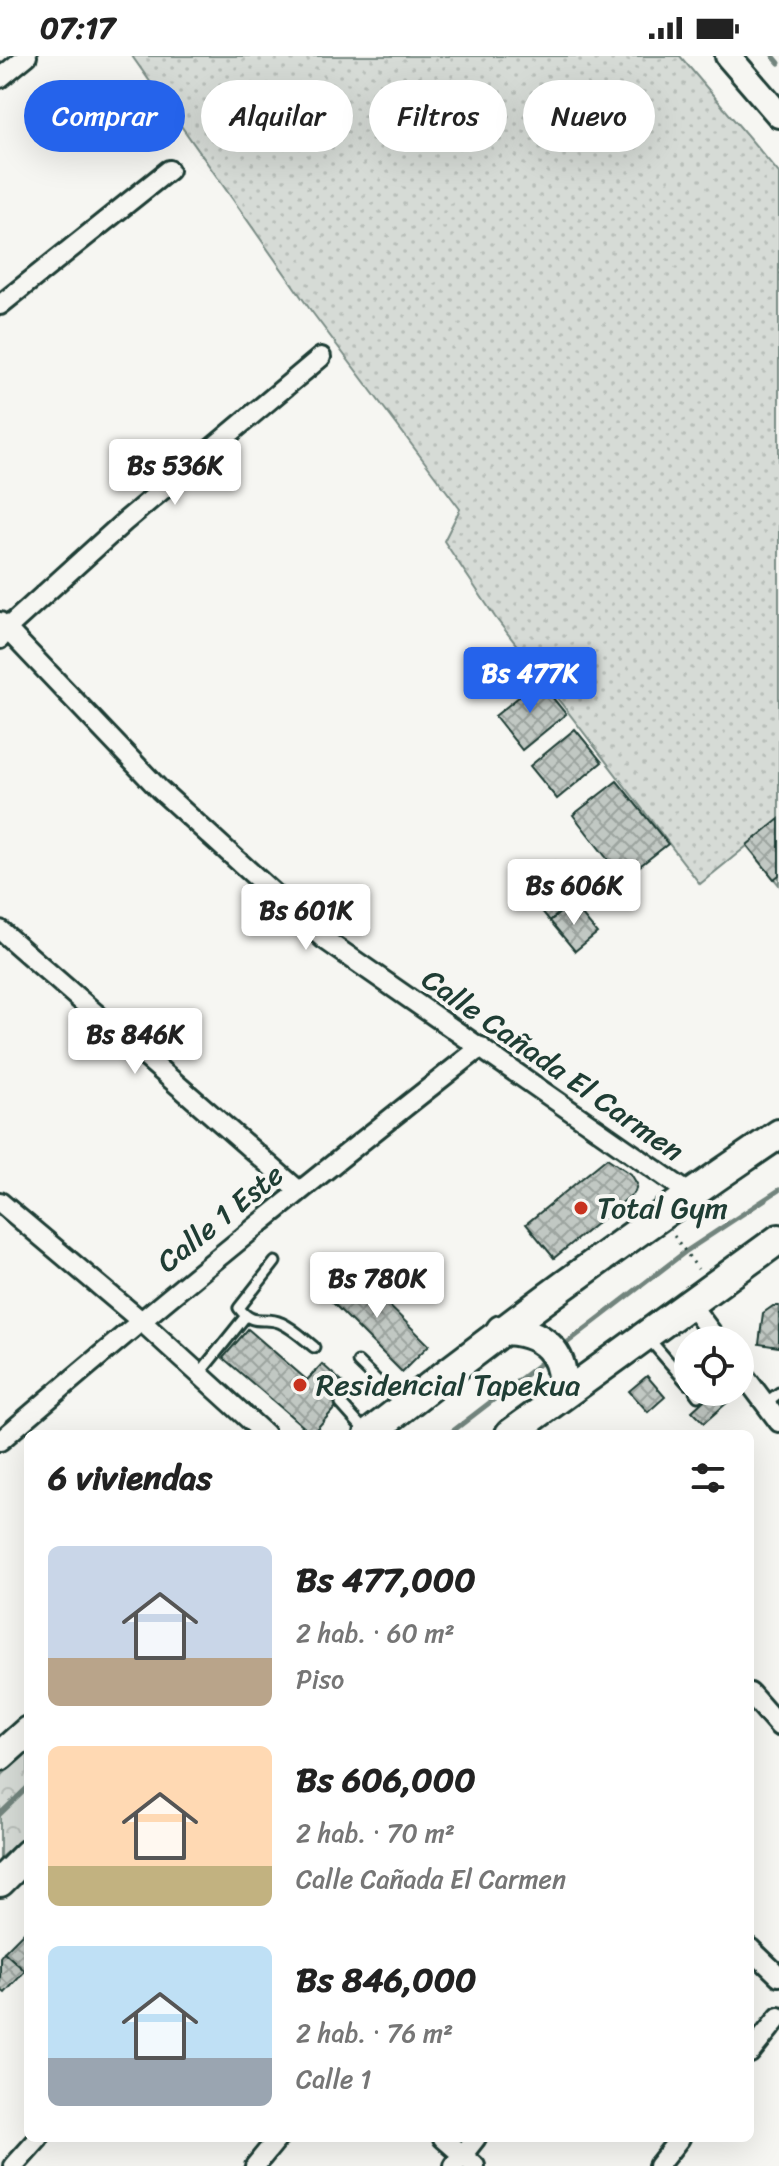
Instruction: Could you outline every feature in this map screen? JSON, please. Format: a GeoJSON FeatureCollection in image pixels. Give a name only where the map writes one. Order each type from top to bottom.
{"type":"FeatureCollection","features":[{"type":"Feature","properties":{"kind":"highway"},"geometry":{"type":"LineString","coordinates":[[373,1430],[501,1330],[779,1134]]}},
{"type":"Feature","properties":{"kind":"highway"},"geometry":{"type":"LineString","coordinates":[[519,1430],[561,1395],[778,1241]]}},
{"type":"Feature","properties":{"kind":"highway"},"geometry":{"type":"LineString","coordinates":[[541,1302],[543,1326],[562,1369],[561,1395]]}},
{"type":"Feature","properties":{"kind":"highway"},"geometry":{"type":"LineString","coordinates":[[501,1330],[516,1330],[554,1346],[577,1360],[590,1365],[604,1365]]}},
{"type":"Feature","properties":{"kind":"highway"},"geometry":{"type":"LineString","coordinates":[[0,1756],[24,1735]]}},
{"type":"Feature","properties":{"kind":"highway"},"geometry":{"type":"LineString","coordinates":[[0,1882],[24,1858]]}},
{"type":"Feature","properties":{"kind":"main road"},"geometry":{"type":"LineString","coordinates":[[728,56],[779,115]]}},
{"type":"Feature","properties":{"kind":"street"},"geometry":{"type":"LineString","coordinates":[[0,78],[27,56]]}},
{"type":"Feature","properties":{"kind":"street"},"geometry":{"type":"LineString","coordinates":[[0,305],[169,170]]}},
{"type":"Feature","properties":{"kind":"street"},"geometry":{"type":"LineString","coordinates":[[2,630],[124,522],[321,357]]}},
{"type":"Feature","properties":{"kind":"street","name":"Calle Cañada El Carmen"},"geometry":{"type":"LineString","coordinates":[[2,630],[159,789],[324,939],[690,1194]]}},
{"type":"Feature","properties":{"kind":"street"},"geometry":{"type":"LineString","coordinates":[[0,930],[298,1190]]}},
{"type":"Feature","properties":{"kind":"street","name":"Calle 1 Este"},"geometry":{"type":"LineString","coordinates":[[0,1441],[298,1190],[481,1047]]}},
{"type":"Feature","properties":{"kind":"street"},"geometry":{"type":"LineString","coordinates":[[0,1202],[140,1320],[261,1430]]}},
{"type":"Feature","properties":{"kind":"street"},"geometry":{"type":"LineString","coordinates":[[690,1304],[706,1326]]}},
{"type":"Feature","properties":{"kind":"street"},"geometry":{"type":"LineString","coordinates":[[754,1382],[772,1398],[779,1422]]}},
{"type":"Feature","properties":{"kind":"street"},"geometry":{"type":"LineString","coordinates":[[754,1698],[779,1726]]}},
{"type":"Feature","properties":{"kind":"street"},"geometry":{"type":"LineString","coordinates":[[754,1952],[779,1976]]}},
{"type":"Feature","properties":{"kind":"street"},"geometry":{"type":"LineString","coordinates":[[754,2048],[779,2017]]}},
{"type":"Feature","properties":{"kind":"street"},"geometry":{"type":"LineString","coordinates":[[14,2166],[35,2142]]}},
{"type":"Feature","properties":{"kind":"street"},"geometry":{"type":"LineString","coordinates":[[255,2166],[275,2142]]}},
{"type":"Feature","properties":{"kind":"street"},"geometry":{"type":"LineString","coordinates":[[446,2142],[464,2162],[474,2142]]}},
{"type":"Feature","properties":{"kind":"street"},"geometry":{"type":"LineString","coordinates":[[658,2166],[677,2142]]}},
{"type":"Feature","properties":{"kind":"lane"},"geometry":{"type":"LineString","coordinates":[[275,1262],[239,1306],[245,1317],[282,1323],[314,1347]]}},
{"type":"Feature","properties":{"kind":"lane"},"geometry":{"type":"LineString","coordinates":[[199,1374],[245,1317]]}},
{"type":"Feature","properties":{"kind":"lane"},"geometry":{"type":"LineString","coordinates":[[646,1335],[674,1368]]}},
{"type":"Feature","properties":{"kind":"lane"},"geometry":{"type":"LineString","coordinates":[[358,1362],[404,1407]]}},
{"type":"Feature","properties":{"kind":"lane"},"geometry":{"type":"LineString","coordinates":[[341,1404],[364,1430]]}},
{"type":"Feature","properties":{"kind":"path"},"geometry":{"type":"LineString","coordinates":[[678,1242],[694,1262]]}},
{"type":"Feature","properties":{"kind":"green space"},"geometry":{"type":"Polygon","coordinates":[[[132,56],[680,56],[779,173],[779,885],[747,846],[700,884],[495,617],[444,541],[460,509],[309,308],[185,131],[185,80],[149,80],[132,56]]]}},
{"type":"Feature","properties":{"kind":"green space"},"geometry":{"type":"Polygon","coordinates":[[[24,1755],[24,1837],[0,1858],[0,1777],[24,1755]]]}},
{"type":"Feature","properties":{"kind":"building"},"geometry":{"type":"Polygon","coordinates":[[[539,681],[566,714],[522,750],[495,716],[539,681]]]}},
{"type":"Feature","properties":{"kind":"building"},"geometry":{"type":"Polygon","coordinates":[[[575,729],[602,762],[557,799],[530,766],[575,729]]]}},
{"type":"Feature","properties":{"kind":"building"},"geometry":{"type":"Polygon","coordinates":[[[617,781],[668,844],[623,879],[573,815],[617,781]]]}},
{"type":"Feature","properties":{"kind":"building"},"geometry":{"type":"Polygon","coordinates":[[[779,819],[779,875],[774,879],[747,845],[779,819]]]}},
{"type":"Feature","properties":{"kind":"building"},"geometry":{"type":"Polygon","coordinates":[[[555,861],[582,894],[550,921],[523,888],[555,861]]]}},
{"type":"Feature","properties":{"kind":"building"},"geometry":{"type":"Polygon","coordinates":[[[572,903],[597,933],[575,951],[550,921],[572,903]]]}},
{"type":"Feature","properties":{"kind":"building","name":"Total Gym"},"geometry":{"type":"Polygon","coordinates":[[[607,1158],[631,1174],[637,1184],[635,1192],[554,1258],[526,1224],[607,1158]]]}},
{"type":"Feature","properties":{"kind":"building"},"geometry":{"type":"Polygon","coordinates":[[[352,1269],[429,1345],[402,1372],[325,1295],[352,1269]]]}},
{"type":"Feature","properties":{"kind":"building"},"geometry":{"type":"Polygon","coordinates":[[[773,1306],[779,1306],[779,1347],[759,1344],[763,1313],[773,1306]]]}},
{"type":"Feature","properties":{"kind":"building","name":"Residencial Tapekua"},"geometry":{"type":"Polygon","coordinates":[[[248,1329],[307,1380],[322,1364],[351,1390],[316,1430],[307,1430],[223,1358],[248,1329]]]}},
{"type":"Feature","properties":{"kind":"building"},"geometry":{"type":"Polygon","coordinates":[[[647,1376],[665,1397],[648,1412],[629,1391],[647,1376]]]}},
{"type":"Feature","properties":{"kind":"building"},"geometry":{"type":"Polygon","coordinates":[[[698,1406],[723,1406],[704,1423],[692,1411],[698,1406]]]}},
{"type":"Feature","properties":{"kind":"building"},"geometry":{"type":"Polygon","coordinates":[[[24,1932],[24,1970],[4,1952],[24,1932]]]}},
{"type":"Feature","properties":{"kind":"building"},"geometry":{"type":"Polygon","coordinates":[[[4,1952],[24,1970],[5,1993],[0,1989],[0,1957],[4,1952]]]}},
{"type":"Feature","properties":{"kind":"waterway"},"geometry":{"type":"LineString","coordinates":[[773,56],[779,63]]}},
{"type":"Feature","properties":{"kind":"waterway"},"geometry":{"type":"LineString","coordinates":[[559,1349],[685,1252],[779,1190]]}},
{"type":"Feature","properties":{"kind":"waterway"},"geometry":{"type":"LineString","coordinates":[[454,1430],[545,1360]]}},
{"type":"Feature","properties":{"kind":"waterway"},"geometry":{"type":"LineString","coordinates":[[0,1814],[24,1791]]}},
{"type":"Feature","properties":{"kind":"place","name":"Total Gym"},"geometry":{"type":"Point","coordinates":[581,1208]}},
{"type":"Feature","properties":{"kind":"place","name":"Residencial Tapekua"},"geometry":{"type":"Point","coordinates":[300,1385]}}]}
